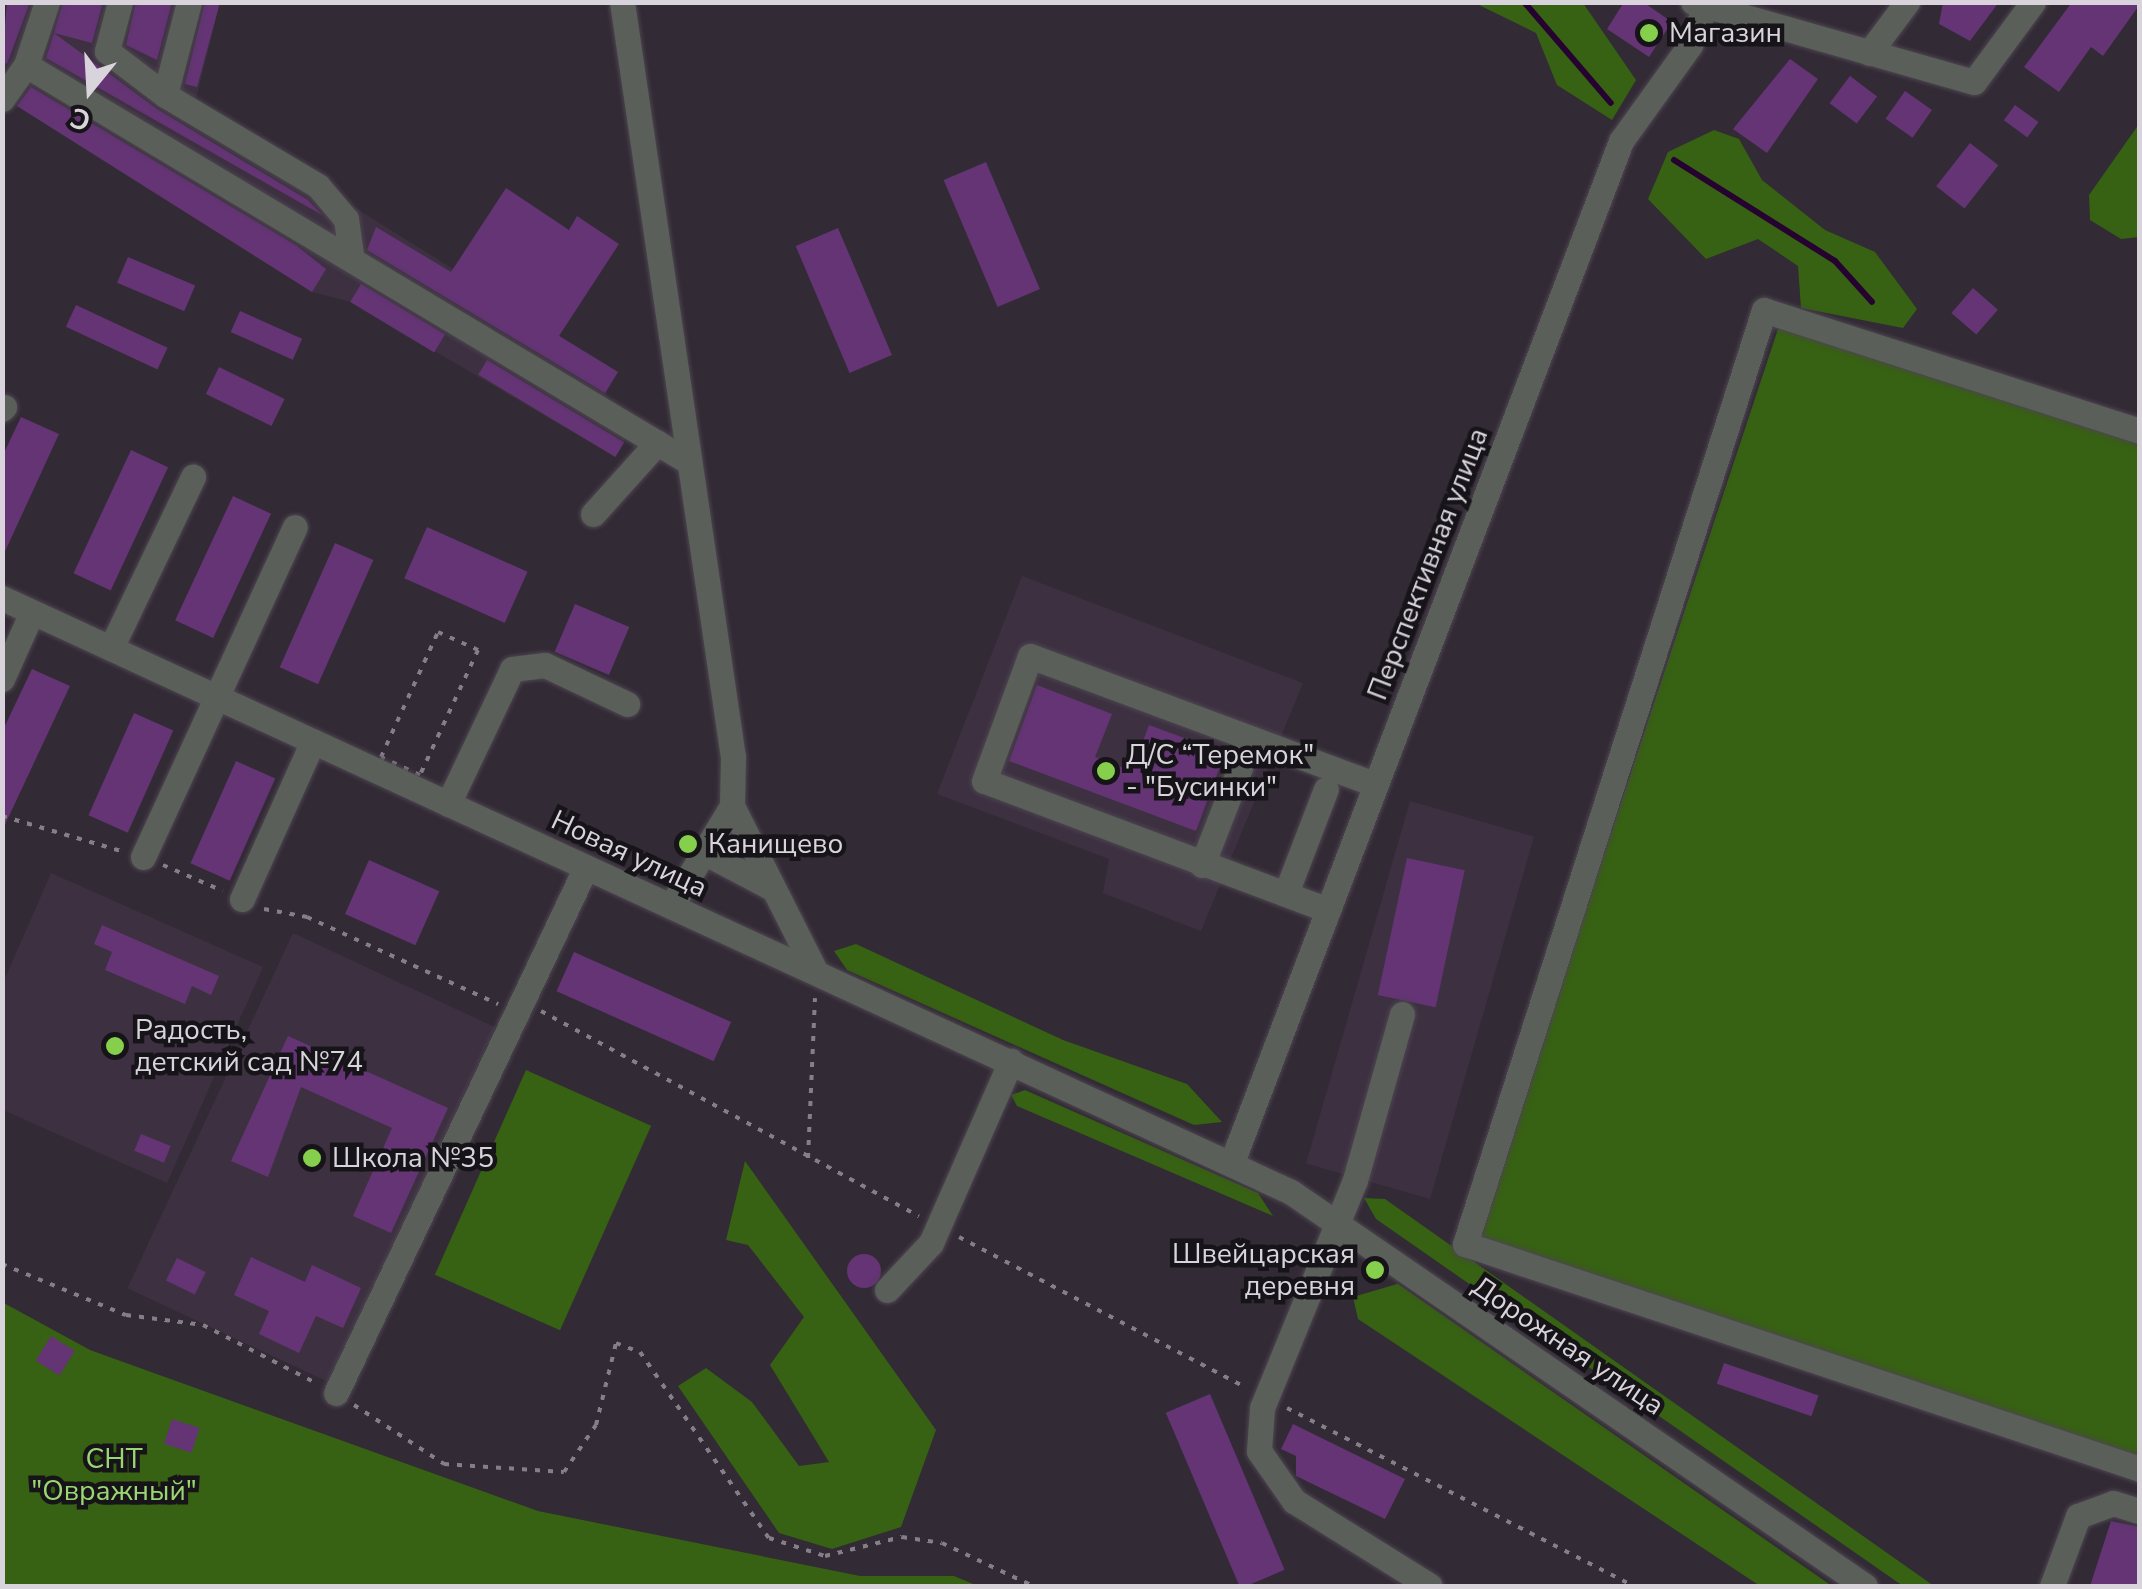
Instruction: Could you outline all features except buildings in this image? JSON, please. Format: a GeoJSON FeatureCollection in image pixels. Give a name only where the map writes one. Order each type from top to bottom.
{"type":"FeatureCollection","features":[{"type":"Feature","properties":{"kind":"street"},"geometry":{"type":"LineString","coordinates":[[2,99],[26,65],[47,2]]}},
{"type":"Feature","properties":{"kind":"street"},"geometry":{"type":"LineString","coordinates":[[120,2],[107,51],[165,94],[318,186],[346,220],[350,253]]}},
{"type":"Feature","properties":{"kind":"street"},"geometry":{"type":"LineString","coordinates":[[165,94],[189,2]]}},
{"type":"Feature","properties":{"kind":"street"},"geometry":{"type":"LineString","coordinates":[[622,2],[684,460],[732,757],[732,806],[816,972]]}},
{"type":"Feature","properties":{"kind":"street"},"geometry":{"type":"LineString","coordinates":[[1869,53],[1907,2]]}},
{"type":"Feature","properties":{"kind":"street"},"geometry":{"type":"LineString","coordinates":[[1701,5],[1974,82],[2034,2]]}},
{"type":"Feature","properties":{"kind":"street","name":"Перспективная улица"},"geometry":{"type":"LineString","coordinates":[[1232,1162],[1621,141],[1690,44],[1701,5]]}},
{"type":"Feature","properties":{"kind":"street"},"geometry":{"type":"LineString","coordinates":[[26,65],[290,230],[350,253],[684,460]]}},
{"type":"Feature","properties":{"kind":"street"},"geometry":{"type":"LineString","coordinates":[[2140,431],[1764,310],[1465,1244],[2140,1469]]}},
{"type":"Feature","properties":{"kind":"street"},"geometry":{"type":"LineString","coordinates":[[593,514],[657,442]]}},
{"type":"Feature","properties":{"kind":"street"},"geometry":{"type":"LineString","coordinates":[[111,648],[193,476]]}},
{"type":"Feature","properties":{"kind":"street"},"geometry":{"type":"LineString","coordinates":[[143,856],[295,528]]}},
{"type":"Feature","properties":{"kind":"street","name":"Новая улица"},"geometry":{"type":"LineString","coordinates":[[2,598],[1232,1162]]}},
{"type":"Feature","properties":{"kind":"street"},"geometry":{"type":"LineString","coordinates":[[2,680],[32,612]]}},
{"type":"Feature","properties":{"kind":"street"},"geometry":{"type":"LineString","coordinates":[[1328,910],[1202,866],[984,781],[1030,656],[1376,785]]}},
{"type":"Feature","properties":{"kind":"street"},"geometry":{"type":"LineString","coordinates":[[448,804],[512,670],[545,665],[627,704]]}},
{"type":"Feature","properties":{"kind":"street"},"geometry":{"type":"LineString","coordinates":[[1202,866],[1252,739]]}},
{"type":"Feature","properties":{"kind":"street"},"geometry":{"type":"LineString","coordinates":[[242,899],[313,741]]}},
{"type":"Feature","properties":{"kind":"street"},"geometry":{"type":"LineString","coordinates":[[1286,893],[1326,789]]}},
{"type":"Feature","properties":{"kind":"street"},"geometry":{"type":"LineString","coordinates":[[670,906],[680,878],[705,854],[732,806]]}},
{"type":"Feature","properties":{"kind":"street"},"geometry":{"type":"LineString","coordinates":[[705,854],[733,860],[772,888]]}},
{"type":"Feature","properties":{"kind":"street"},"geometry":{"type":"LineString","coordinates":[[336,1393],[586,868]]}},
{"type":"Feature","properties":{"kind":"street"},"geometry":{"type":"LineString","coordinates":[[1402,1014],[1339,1225],[1270,1400],[1259,1451],[1294,1501],[1430,1586]]}},
{"type":"Feature","properties":{"kind":"street"},"geometry":{"type":"LineString","coordinates":[[887,1290],[939,1226],[1011,1062]]}},
{"type":"Feature","properties":{"kind":"street","name":"Дорожная улица"},"geometry":{"type":"LineString","coordinates":[[1232,1162],[1339,1225],[1865,1586]]}},
{"type":"Feature","properties":{"kind":"street"},"geometry":{"type":"LineString","coordinates":[[2052,1586],[2078,1516],[2113,1503],[2140,1511]]}},
{"type":"Feature","properties":{"kind":"path"},"geometry":{"type":"LineString","coordinates":[[438,632],[478,650],[420,775],[381,758],[438,632]]}},
{"type":"Feature","properties":{"kind":"path"},"geometry":{"type":"LineString","coordinates":[[2,816],[143,856],[242,899],[307,917],[515,1011],[544,1011],[808,1158],[1634,1586]]}},
{"type":"Feature","properties":{"kind":"path"},"geometry":{"type":"LineString","coordinates":[[808,1158],[816,972]]}},
{"type":"Feature","properties":{"kind":"path"},"geometry":{"type":"LineString","coordinates":[[2,1264],[126,1315],[203,1326],[336,1393],[444,1464],[564,1472],[596,1425],[616,1343],[640,1352],[769,1538],[825,1556],[902,1538],[942,1543],[1033,1586]]}},
{"type":"Feature","properties":{"kind":"shaded area"},"geometry":{"type":"Polygon","coordinates":[[[7,3],[220,3],[194,107],[618,372],[606,393],[626,438],[615,457],[351,302],[312,292],[15,105],[3,87],[7,3]]]}},
{"type":"Feature","properties":{"kind":"shaded area","name":"Д/С “Теремок\" - \"Бусинки\""},"geometry":{"type":"Polygon","coordinates":[[[1022,576],[1303,683],[1201,931],[1103,893],[1109,859],[937,794],[1022,576]]]}},
{"type":"Feature","properties":{"kind":"shaded area"},"geometry":{"type":"Polygon","coordinates":[[[1410,801],[1534,837],[1430,1199],[1306,1163],[1410,801]]]}},
{"type":"Feature","properties":{"kind":"shaded area","name":"Радость, детский сад №74"},"geometry":{"type":"Polygon","coordinates":[[[51,873],[263,967],[167,1183],[3,1110],[3,983],[51,873]]]}},
{"type":"Feature","properties":{"kind":"shaded area","name":"Школа №35"},"geometry":{"type":"Polygon","coordinates":[[[293,933],[495,1027],[329,1383],[127,1288],[293,933]]]}},
{"type":"Feature","properties":{"kind":"green space"},"geometry":{"type":"Polygon","coordinates":[[[1475,3],[1583,3],[1636,80],[1612,120],[1557,85],[1536,33],[1475,3]]]}},
{"type":"Feature","properties":{"kind":"green space"},"geometry":{"type":"Polygon","coordinates":[[[2139,124],[2139,237],[2121,239],[2090,220],[2089,195],[2139,124]]]}},
{"type":"Feature","properties":{"kind":"green space"},"geometry":{"type":"Polygon","coordinates":[[[1714,130],[1739,139],[1762,180],[1825,230],[1875,252],[1917,309],[1903,328],[1801,308],[1798,266],[1758,239],[1706,259],[1648,199],[1668,152],[1714,130]]]}},
{"type":"Feature","properties":{"kind":"green space"},"geometry":{"type":"Polygon","coordinates":[[[1779,326],[2139,443],[2139,1461],[1476,1240],[1779,326]]]}},
{"type":"Feature","properties":{"kind":"green space"},"geometry":{"type":"Polygon","coordinates":[[[856,944],[1063,1040],[1187,1084],[1222,1122],[1194,1125],[847,970],[834,951],[856,944]]]}},
{"type":"Feature","properties":{"kind":"green space"},"geometry":{"type":"Polygon","coordinates":[[[526,1070],[651,1126],[560,1330],[435,1275],[526,1070]]]}},
{"type":"Feature","properties":{"kind":"green space"},"geometry":{"type":"Polygon","coordinates":[[[1025,1090],[1258,1193],[1273,1216],[1017,1106],[1011,1095],[1025,1090]]]}},
{"type":"Feature","properties":{"kind":"green space"},"geometry":{"type":"Polygon","coordinates":[[[745,1161],[936,1430],[901,1527],[832,1549],[779,1533],[678,1386],[706,1368],[752,1402],[799,1466],[829,1462],[770,1365],[804,1317],[748,1245],[726,1240],[745,1161]]]}},
{"type":"Feature","properties":{"kind":"green space"},"geometry":{"type":"Polygon","coordinates":[[[1364,1198],[1385,1199],[1934,1586],[1903,1586],[1376,1219],[1364,1198]]]}},
{"type":"Feature","properties":{"kind":"green space"},"geometry":{"type":"Polygon","coordinates":[[[1397,1284],[1832,1586],[1760,1586],[1358,1319],[1353,1297],[1397,1284]]]}},
{"type":"Feature","properties":{"kind":"green space","name":"СНТ \"Овражный\""},"geometry":{"type":"Polygon","coordinates":[[[2,1302],[90,1350],[538,1511],[860,1576],[954,1576],[978,1586],[3,1586],[2,1302]]]}},
{"type":"Feature","properties":{"kind":"waterway"},"geometry":{"type":"LineString","coordinates":[[1524,2],[1611,103]]}},
{"type":"Feature","properties":{"kind":"waterway"},"geometry":{"type":"LineString","coordinates":[[1674,160],[1835,261],[1872,302]]}},
{"type":"Feature","properties":{"kind":"place","name":"Магазин"},"geometry":{"type":"Point","coordinates":[1649,33]}},
{"type":"Feature","properties":{"kind":"place","name":"Д/С “Теремок\" - \"Бусинки\""},"geometry":{"type":"Point","coordinates":[1106,771]}},
{"type":"Feature","properties":{"kind":"place","name":"Канищево"},"geometry":{"type":"Point","coordinates":[688,844]}},
{"type":"Feature","properties":{"kind":"place","name":"Радость, детский сад №74"},"geometry":{"type":"Point","coordinates":[115,1046]}},
{"type":"Feature","properties":{"kind":"place","name":"Школа №35"},"geometry":{"type":"Point","coordinates":[312,1158]}},
{"type":"Feature","properties":{"kind":"place","name":"Швейцарская деревня"},"geometry":{"type":"Point","coordinates":[1375,1270]}}]}
